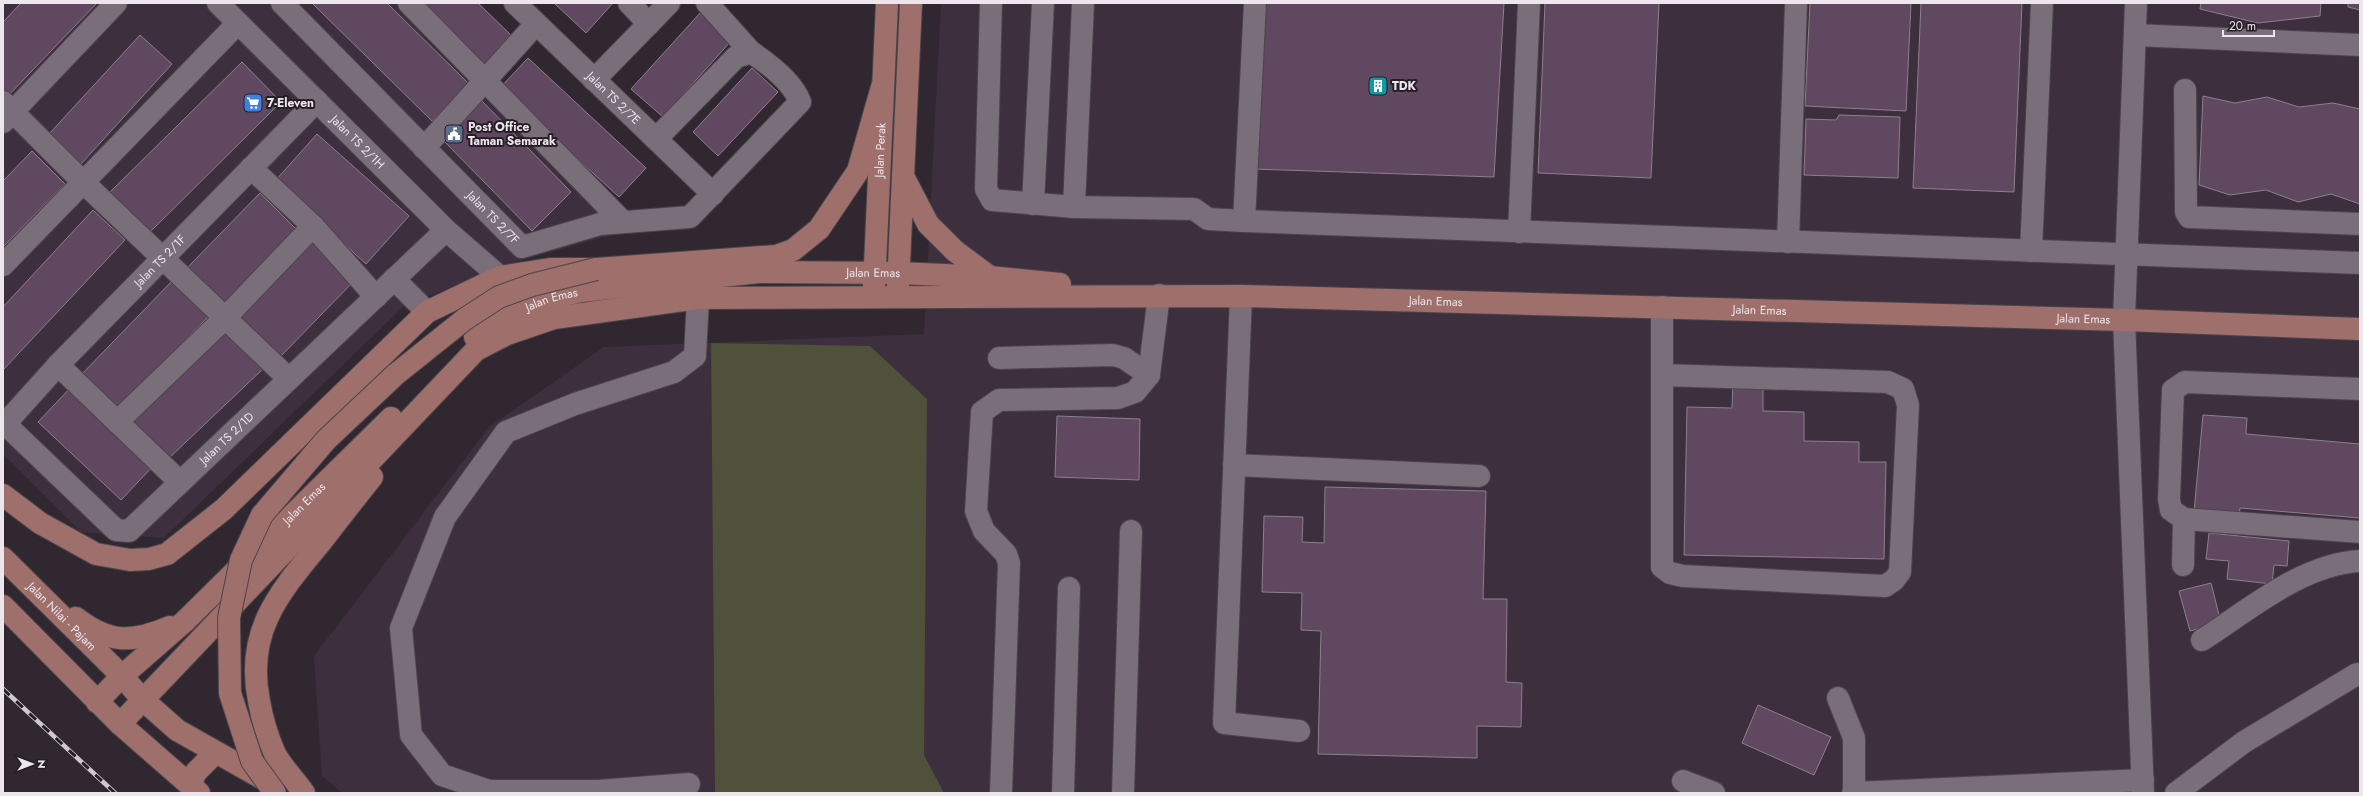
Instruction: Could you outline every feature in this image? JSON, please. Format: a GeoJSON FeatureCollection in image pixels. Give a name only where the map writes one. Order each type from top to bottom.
{"type":"FeatureCollection","features":[{"type":"Feature","properties":{"kind":"main road","name":"Jalan Perak"},"geometry":{"type":"LineString","coordinates":[[874,298],[882,88],[887,3]]}},
{"type":"Feature","properties":{"kind":"main road","name":"Jalan Perak"},"geometry":{"type":"LineString","coordinates":[[897,297],[911,3]]}},
{"type":"Feature","properties":{"kind":"main road"},"geometry":{"type":"LineString","coordinates":[[3,495],[40,523],[96,554],[130,560],[149,559],[166,554],[224,509],[427,312],[500,276],[550,269],[596,269],[776,256],[793,250],[819,229],[858,171],[882,88]]}},
{"type":"Feature","properties":{"kind":"main road"},"geometry":{"type":"LineString","coordinates":[[903,175],[928,224],[955,251],[990,276]]}},
{"type":"Feature","properties":{"kind":"main road"},"geometry":{"type":"LineString","coordinates":[[275,793],[252,761],[230,693],[229,618],[241,560],[262,514],[331,435],[395,375],[465,319],[499,297],[532,285],[596,269]]}},
{"type":"Feature","properties":{"kind":"main road","name":"Jalan Emas"},"geometry":{"type":"LineString","coordinates":[[97,702],[122,676],[185,621],[471,339],[506,316],[548,299],[581,291],[759,272],[898,272],[990,276],[1159,295]]}},
{"type":"Feature","properties":{"kind":"main road","name":"Jalan Emas"},"geometry":{"type":"LineString","coordinates":[[120,724],[142,699],[476,350],[507,334],[554,318],[698,298],[1159,295],[2124,320],[2360,330]]}},
{"type":"Feature","properties":{"kind":"main road"},"geometry":{"type":"LineString","coordinates":[[304,793],[276,754],[260,708],[256,686],[255,660],[260,636],[268,614],[296,572],[423,416],[507,334]]}},
{"type":"Feature","properties":{"kind":"main road"},"geometry":{"type":"LineString","coordinates":[[10,565],[95,632],[124,639],[147,637],[185,621]]}},
{"type":"Feature","properties":{"kind":"main road","name":"Jalan Nilai - Pajam"},"geometry":{"type":"LineString","coordinates":[[10,565],[122,676],[142,699],[177,730],[273,784],[283,793]]}},
{"type":"Feature","properties":{"kind":"main road"},"geometry":{"type":"LineString","coordinates":[[3,606],[120,724],[195,789]]}},
{"type":"Feature","properties":{"kind":"main road"},"geometry":{"type":"LineString","coordinates":[[195,789],[196,772],[215,752]]}},
{"type":"Feature","properties":{"kind":"street"},"geometry":{"type":"LineString","coordinates":[[116,3],[6,112],[83,182],[289,379]]}},
{"type":"Feature","properties":{"kind":"street","name":"Jalan TS 2/1H"},"geometry":{"type":"LineString","coordinates":[[218,3],[446,230],[500,276]]}},
{"type":"Feature","properties":{"kind":"street","name":"Jalan TS 2/7F"},"geometry":{"type":"LineString","coordinates":[[282,3],[522,247],[600,224],[690,217],[800,102],[796,92],[764,61],[752,52]]}},
{"type":"Feature","properties":{"kind":"street"},"geometry":{"type":"LineString","coordinates":[[409,3],[486,79],[623,222]]}},
{"type":"Feature","properties":{"kind":"street","name":"Jalan TS 2/7E"},"geometry":{"type":"LineString","coordinates":[[515,3],[713,194]]}},
{"type":"Feature","properties":{"kind":"street"},"geometry":{"type":"LineString","coordinates":[[629,3],[649,24]]}},
{"type":"Feature","properties":{"kind":"street"},"geometry":{"type":"LineString","coordinates":[[594,80],[669,3]]}},
{"type":"Feature","properties":{"kind":"street"},"geometry":{"type":"LineString","coordinates":[[656,139],[736,57],[752,52],[707,3]]}},
{"type":"Feature","properties":{"kind":"street"},"geometry":{"type":"LineString","coordinates":[[991,3],[986,189],[992,200],[1074,207],[1194,209],[1208,219],[1244,221],[2360,263]]}},
{"type":"Feature","properties":{"kind":"street"},"geometry":{"type":"LineString","coordinates":[[1033,204],[1043,3]]}},
{"type":"Feature","properties":{"kind":"street"},"geometry":{"type":"LineString","coordinates":[[1074,207],[1083,3]]}},
{"type":"Feature","properties":{"kind":"street"},"geometry":{"type":"LineString","coordinates":[[1244,221],[1255,3]]}},
{"type":"Feature","properties":{"kind":"street"},"geometry":{"type":"LineString","coordinates":[[1519,232],[1528,3]]}},
{"type":"Feature","properties":{"kind":"street"},"geometry":{"type":"LineString","coordinates":[[1788,242],[1796,3]]}},
{"type":"Feature","properties":{"kind":"street"},"geometry":{"type":"LineString","coordinates":[[2031,251],[2042,3]]}},
{"type":"Feature","properties":{"kind":"street"},"geometry":{"type":"LineString","coordinates":[[1838,698],[1854,738],[1853,792],[2143,786],[2124,320],[2136,3]]}},
{"type":"Feature","properties":{"kind":"street"},"geometry":{"type":"LineString","coordinates":[[3,265],[238,22]]}},
{"type":"Feature","properties":{"kind":"street"},"geometry":{"type":"LineString","coordinates":[[424,148],[536,24]]}},
{"type":"Feature","properties":{"kind":"street"},"geometry":{"type":"LineString","coordinates":[[2135,35],[2360,45]]}},
{"type":"Feature","properties":{"kind":"street"},"geometry":{"type":"LineString","coordinates":[[2185,90],[2186,212],[2189,217],[2360,224]]}},
{"type":"Feature","properties":{"kind":"street","name":"Jalan TS 2/1F"},"geometry":{"type":"LineString","coordinates":[[4,423],[58,365],[317,101]]}},
{"type":"Feature","properties":{"kind":"street"},"geometry":{"type":"LineString","coordinates":[[251,168],[313,226],[376,297]]}},
{"type":"Feature","properties":{"kind":"street"},"geometry":{"type":"LineString","coordinates":[[117,422],[225,318],[313,226]]}},
{"type":"Feature","properties":{"kind":"street","name":"Jalan TS 2/1D"},"geometry":{"type":"LineString","coordinates":[[4,423],[116,530],[129,531],[446,230]]}},
{"type":"Feature","properties":{"kind":"street"},"geometry":{"type":"LineString","coordinates":[[394,279],[427,312]]}},
{"type":"Feature","properties":{"kind":"street"},"geometry":{"type":"LineString","coordinates":[[1001,793],[1010,563],[1006,554],[984,531],[976,511],[982,412],[999,400],[1118,398],[1135,392],[1149,375],[1159,295]]}},
{"type":"Feature","properties":{"kind":"street"},"geometry":{"type":"LineString","coordinates":[[1241,296],[1224,723],[1299,730]]}},
{"type":"Feature","properties":{"kind":"street"},"geometry":{"type":"LineString","coordinates":[[689,784],[598,791],[489,791],[442,775],[412,735],[401,628],[445,517],[506,432],[575,404],[674,372],[695,356],[698,298]]}},
{"type":"Feature","properties":{"kind":"street"},"geometry":{"type":"LineString","coordinates":[[1662,307],[1662,375],[1662,567],[1670,574],[1683,576],[1885,586],[1894,580],[1900,572],[1908,405],[1903,389],[1888,382],[1662,375]]}},
{"type":"Feature","properties":{"kind":"street"},"geometry":{"type":"LineString","coordinates":[[999,358],[1113,355],[1124,358],[1149,375]]}},
{"type":"Feature","properties":{"kind":"street"},"geometry":{"type":"LineString","coordinates":[[58,365],[180,482]]}},
{"type":"Feature","properties":{"kind":"street"},"geometry":{"type":"LineString","coordinates":[[2360,389],[2185,382],[2173,390],[2169,498],[2171,510],[2184,519],[2360,532]]}},
{"type":"Feature","properties":{"kind":"street"},"geometry":{"type":"LineString","coordinates":[[1234,465],[1479,476]]}},
{"type":"Feature","properties":{"kind":"street"},"geometry":{"type":"LineString","coordinates":[[2183,566],[2184,519]]}},
{"type":"Feature","properties":{"kind":"street"},"geometry":{"type":"LineString","coordinates":[[1123,793],[1131,531]]}},
{"type":"Feature","properties":{"kind":"street"},"geometry":{"type":"LineString","coordinates":[[2202,640],[2300,577],[2320,568],[2360,561]]}},
{"type":"Feature","properties":{"kind":"street"},"geometry":{"type":"LineString","coordinates":[[1063,793],[1069,588]]}},
{"type":"Feature","properties":{"kind":"street"},"geometry":{"type":"LineString","coordinates":[[2176,793],[2244,742],[2357,674]]}},
{"type":"Feature","properties":{"kind":"street"},"geometry":{"type":"LineString","coordinates":[[1684,781],[1714,793]]}},
{"type":"Feature","properties":{"kind":"shaded area"},"geometry":{"type":"Polygon","coordinates":[[[3,3],[403,3],[629,230],[512,263],[404,306],[164,538],[81,532],[3,454],[3,3]]]}},
{"type":"Feature","properties":{"kind":"shaded area"},"geometry":{"type":"Polygon","coordinates":[[[941,3],[2360,3],[2360,793],[342,793],[322,776],[314,656],[489,427],[604,347],[924,334],[941,3]]]}},
{"type":"Feature","properties":{"kind":"green space"},"geometry":{"type":"Polygon","coordinates":[[[711,343],[870,346],[927,399],[924,755],[944,793],[715,793],[711,343]]]}},
{"type":"Feature","properties":{"kind":"building"},"geometry":{"type":"Polygon","coordinates":[[[21,3],[97,3],[6,98],[3,95],[3,22],[21,3]]]}},
{"type":"Feature","properties":{"kind":"building"},"geometry":{"type":"Polygon","coordinates":[[[312,3],[387,3],[469,84],[432,121],[312,3]]]}},
{"type":"Feature","properties":{"kind":"building"},"geometry":{"type":"Polygon","coordinates":[[[413,3],[478,3],[515,39],[484,72],[413,3]]]}},
{"type":"Feature","properties":{"kind":"building"},"geometry":{"type":"Polygon","coordinates":[[[554,3],[613,3],[586,33],[554,3]]]}},
{"type":"Feature","properties":{"kind":"building","name":"TDK"},"geometry":{"type":"Polygon","coordinates":[[[1260,3],[1504,3],[1494,177],[1252,169],[1260,3]]]}},
{"type":"Feature","properties":{"kind":"building"},"geometry":{"type":"Polygon","coordinates":[[[1545,3],[1659,3],[1651,178],[1538,173],[1545,3]]]}},
{"type":"Feature","properties":{"kind":"building"},"geometry":{"type":"Polygon","coordinates":[[[1810,3],[1911,3],[1906,111],[1805,106],[1810,3]]]}},
{"type":"Feature","properties":{"kind":"building"},"geometry":{"type":"Polygon","coordinates":[[[1921,3],[2022,3],[2014,192],[1913,188],[1921,3]]]}},
{"type":"Feature","properties":{"kind":"building"},"geometry":{"type":"Polygon","coordinates":[[[2201,3],[2321,3],[2320,16],[2258,23],[2200,9],[2201,3]]]}},
{"type":"Feature","properties":{"kind":"building"},"geometry":{"type":"Polygon","coordinates":[[[2348,3],[2360,3],[2360,10],[2348,7],[2348,3]]]}},
{"type":"Feature","properties":{"kind":"building"},"geometry":{"type":"Polygon","coordinates":[[[701,12],[732,40],[663,117],[631,89],[701,12]]]}},
{"type":"Feature","properties":{"kind":"building"},"geometry":{"type":"Polygon","coordinates":[[[140,35],[172,64],[81,164],[49,134],[140,35]]]}},
{"type":"Feature","properties":{"kind":"building"},"geometry":{"type":"Polygon","coordinates":[[[528,58],[646,168],[619,197],[500,88],[528,58]]]}},
{"type":"Feature","properties":{"kind":"building"},"geometry":{"type":"Polygon","coordinates":[[[242,62],[281,102],[149,233],[110,192],[242,62]]]}},
{"type":"Feature","properties":{"kind":"building"},"geometry":{"type":"Polygon","coordinates":[[[752,68],[778,92],[718,156],[693,132],[752,68]]]}},
{"type":"Feature","properties":{"kind":"building"},"geometry":{"type":"Polygon","coordinates":[[[2203,96],[2235,103],[2267,97],[2299,107],[2333,103],[2360,109],[2360,204],[2331,194],[2298,202],[2266,190],[2230,195],[2199,185],[2203,96]]]}},
{"type":"Feature","properties":{"kind":"building"},"geometry":{"type":"Polygon","coordinates":[[[481,100],[571,192],[532,231],[442,139],[481,100]]]}},
{"type":"Feature","properties":{"kind":"building"},"geometry":{"type":"Polygon","coordinates":[[[1839,115],[1900,117],[1898,178],[1804,175],[1806,119],[1836,120],[1839,115]]]}},
{"type":"Feature","properties":{"kind":"building"},"geometry":{"type":"Polygon","coordinates":[[[317,134],[409,216],[366,264],[275,181],[317,134]]]}},
{"type":"Feature","properties":{"kind":"building"},"geometry":{"type":"Polygon","coordinates":[[[32,151],[65,184],[3,247],[3,181],[32,151]]]}},
{"type":"Feature","properties":{"kind":"building"},"geometry":{"type":"Polygon","coordinates":[[[260,193],[299,232],[225,308],[186,269],[260,193]]]}},
{"type":"Feature","properties":{"kind":"building"},"geometry":{"type":"Polygon","coordinates":[[[93,210],[125,240],[3,370],[3,307],[93,210]]]}},
{"type":"Feature","properties":{"kind":"building"},"geometry":{"type":"Polygon","coordinates":[[[316,239],[356,279],[280,357],[240,317],[316,239]]]}},
{"type":"Feature","properties":{"kind":"building"},"geometry":{"type":"Polygon","coordinates":[[[173,280],[209,316],[117,410],[81,375],[173,280]]]}},
{"type":"Feature","properties":{"kind":"building"},"geometry":{"type":"Polygon","coordinates":[[[228,330],[264,368],[167,460],[131,422],[228,330]]]}},
{"type":"Feature","properties":{"kind":"building"},"geometry":{"type":"Polygon","coordinates":[[[1733,383],[1763,384],[1763,411],[1804,412],[1804,441],[1859,442],[1859,462],[1886,462],[1884,559],[1684,555],[1687,407],[1732,408],[1733,383]]]}},
{"type":"Feature","properties":{"kind":"building"},"geometry":{"type":"Polygon","coordinates":[[[73,385],[156,463],[121,500],[38,422],[73,385]]]}},
{"type":"Feature","properties":{"kind":"building"},"geometry":{"type":"Polygon","coordinates":[[[2203,415],[2247,418],[2246,434],[2360,444],[2360,518],[2240,508],[2239,516],[2194,512],[2203,415]]]}},
{"type":"Feature","properties":{"kind":"building"},"geometry":{"type":"Polygon","coordinates":[[[1057,416],[1140,419],[1139,480],[1055,477],[1057,416]]]}},
{"type":"Feature","properties":{"kind":"building"},"geometry":{"type":"Polygon","coordinates":[[[1325,487],[1486,491],[1483,599],[1507,599],[1506,682],[1522,683],[1521,727],[1477,726],[1477,758],[1318,754],[1321,631],[1301,630],[1302,593],[1262,592],[1264,516],[1303,517],[1302,542],[1324,543],[1325,487]]]}},
{"type":"Feature","properties":{"kind":"building"},"geometry":{"type":"Polygon","coordinates":[[[2209,533],[2289,541],[2287,566],[2274,565],[2272,584],[2227,579],[2229,561],[2206,559],[2209,533]]]}},
{"type":"Feature","properties":{"kind":"building"},"geometry":{"type":"Polygon","coordinates":[[[2211,583],[2221,623],[2190,631],[2179,591],[2211,583]]]}},
{"type":"Feature","properties":{"kind":"building"},"geometry":{"type":"Polygon","coordinates":[[[1758,705],[1831,737],[1814,775],[1742,743],[1758,705]]]}},
{"type":"Feature","properties":{"kind":"railway"},"geometry":{"type":"LineString","coordinates":[[3,689],[115,793]]}},
{"type":"Feature","properties":{"kind":"place","name":"TDK"},"geometry":{"type":"Point","coordinates":[1378,86]}},
{"type":"Feature","properties":{"kind":"place","name":"7-Eleven"},"geometry":{"type":"Point","coordinates":[253,103]}},
{"type":"Feature","properties":{"kind":"place","name":"Post Office Taman Semarak"},"geometry":{"type":"Point","coordinates":[454,134]}}]}
